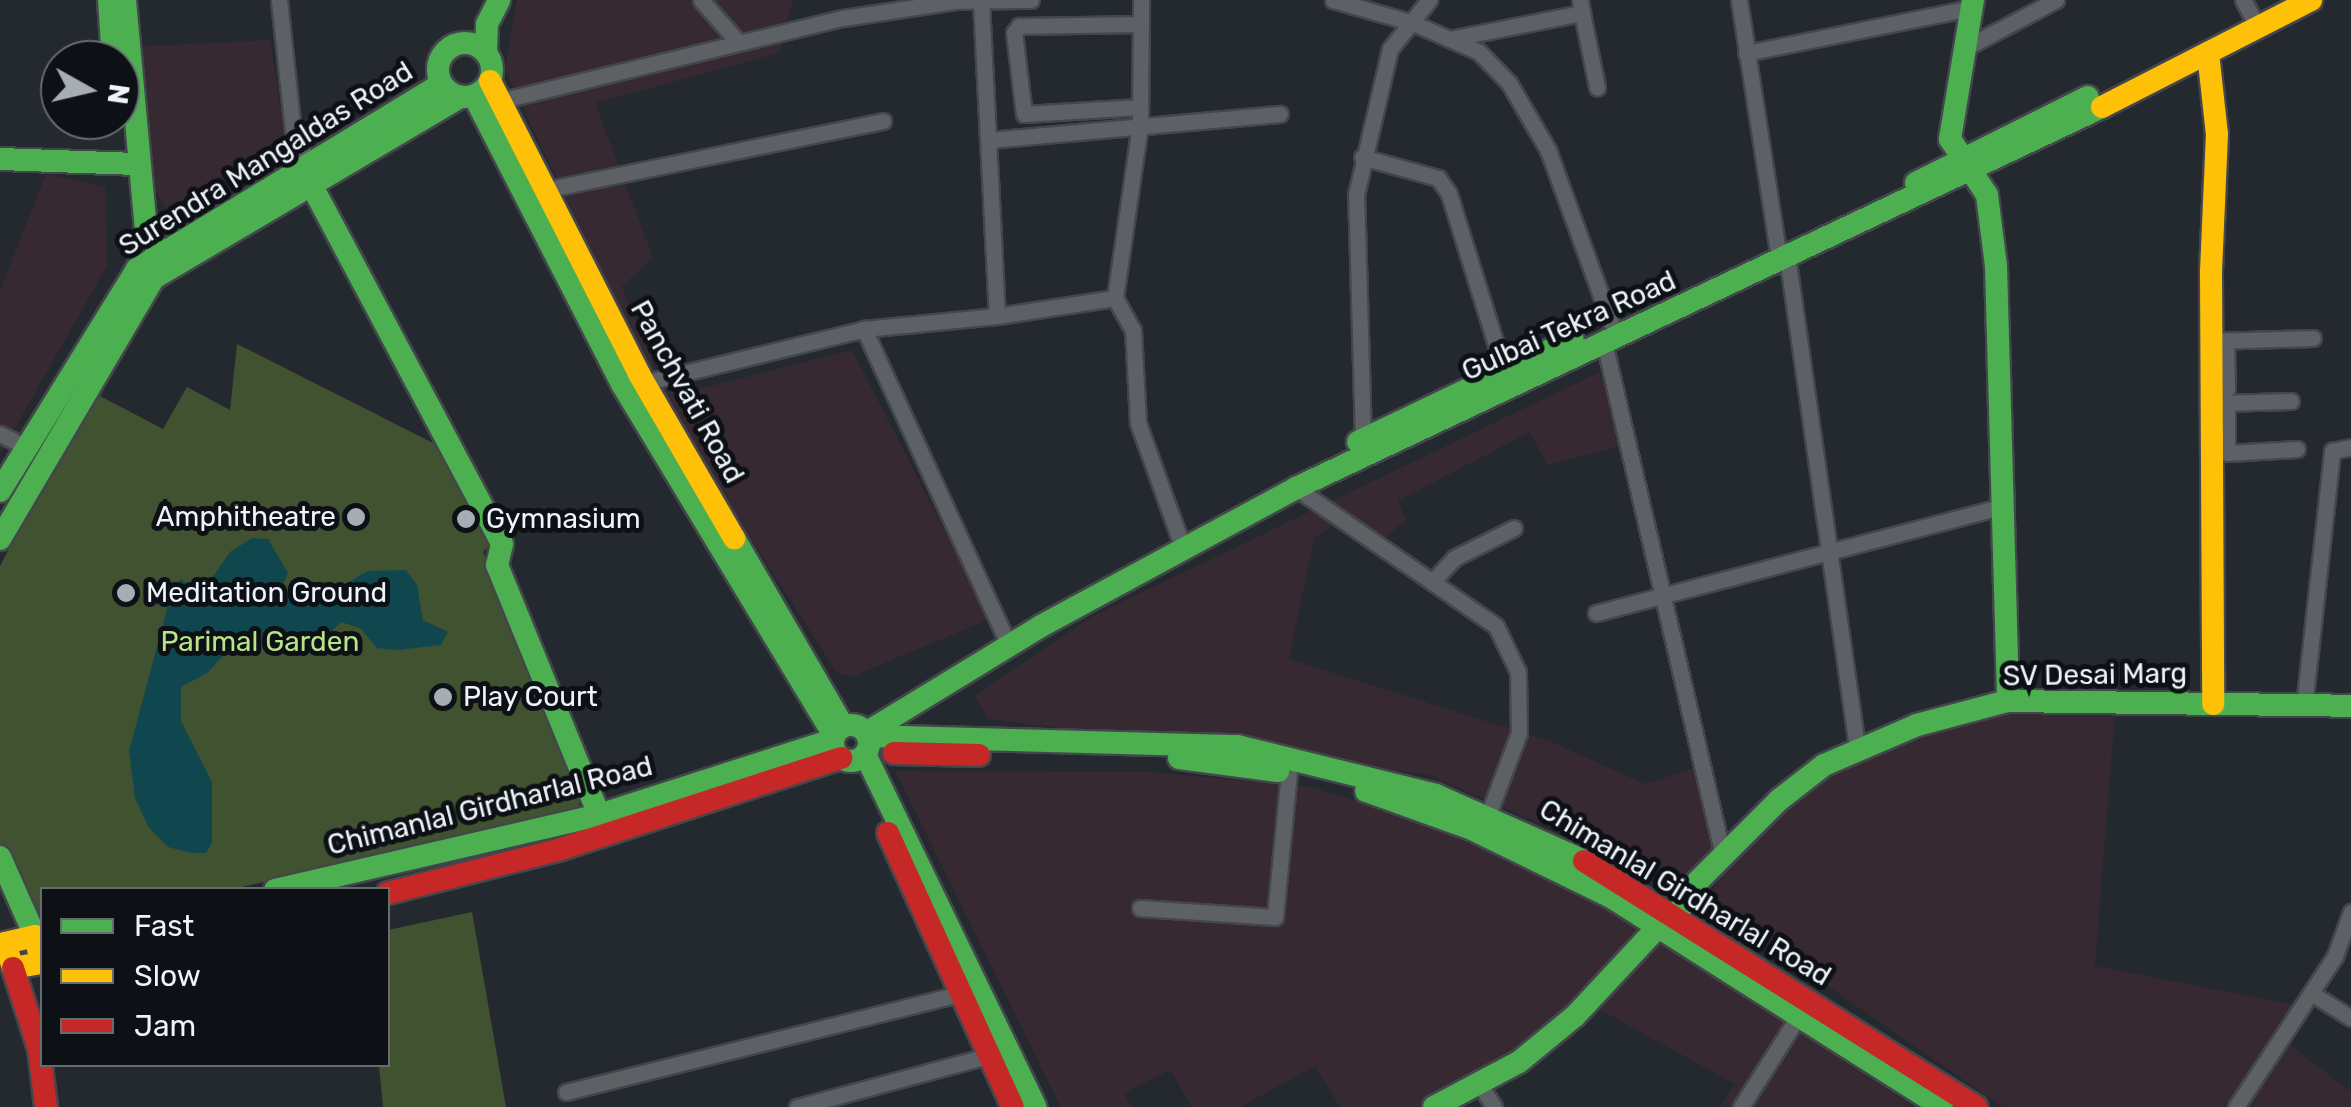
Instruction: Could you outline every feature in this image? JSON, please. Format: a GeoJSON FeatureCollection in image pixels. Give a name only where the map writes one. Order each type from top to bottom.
{"type":"FeatureCollection","features":[{"type":"Feature","properties":{"kind":"main road"},"geometry":{"type":"LineString","coordinates":[[109,0],[112,40]]}},
{"type":"Feature","properties":{"kind":"main road"},"geometry":{"type":"LineString","coordinates":[[125,0],[131,225],[158,266]]}},
{"type":"Feature","properties":{"kind":"main road"},"geometry":{"type":"LineString","coordinates":[[473,92],[483,0]]}},
{"type":"Feature","properties":{"kind":"main road"},"geometry":{"type":"LineString","coordinates":[[477,48],[499,0]]}},
{"type":"Feature","properties":{"kind":"main road","name":"Gulbai Tekra Road"},"geometry":{"type":"LineString","coordinates":[[1964,167],[2247,8],[2284,0]]}},
{"type":"Feature","properties":{"kind":"main road","name":"Gulbai Tekra Road"},"geometry":{"type":"LineString","coordinates":[[853,742],[937,677],[1004,635],[1363,439],[1504,371],[1608,332],[1783,256],[2311,0]]}},
{"type":"Feature","properties":{"kind":"main road"},"geometry":{"type":"LineString","coordinates":[[1973,4],[1950,139],[1964,167],[1988,196],[1996,266],[1999,508],[2008,701]]}},
{"type":"Feature","properties":{"kind":"main road"},"geometry":{"type":"LineString","coordinates":[[473,92],[441,56],[477,48]]}},
{"type":"Feature","properties":{"kind":"main road"},"geometry":{"type":"LineString","coordinates":[[2208,52],[2217,134],[2222,398],[2213,704]]}},
{"type":"Feature","properties":{"kind":"main road","name":"Surendra Mangaldas Road"},"geometry":{"type":"LineString","coordinates":[[0,491],[123,286],[311,177],[473,92]]}},
{"type":"Feature","properties":{"kind":"main road","name":"Panchvati Road"},"geometry":{"type":"LineString","coordinates":[[473,92],[544,190],[644,383],[853,742]]}},
{"type":"Feature","properties":{"kind":"main road","name":"Panchvati Road"},"geometry":{"type":"LineString","coordinates":[[473,92],[622,384],[853,742]]}},
{"type":"Feature","properties":{"kind":"main road"},"geometry":{"type":"LineString","coordinates":[[123,140],[129,164]]}},
{"type":"Feature","properties":{"kind":"main road"},"geometry":{"type":"LineString","coordinates":[[0,159],[129,164]]}},
{"type":"Feature","properties":{"kind":"main road"},"geometry":{"type":"LineString","coordinates":[[311,177],[502,544],[497,565],[599,814]]}},
{"type":"Feature","properties":{"kind":"main road","name":"Surendra Mangaldas Road"},"geometry":{"type":"LineString","coordinates":[[0,538],[158,266]]}},
{"type":"Feature","properties":{"kind":"main road","name":"Gulbai Tekra Road"},"geometry":{"type":"LineString","coordinates":[[853,742],[1041,626],[1296,488],[1608,332]]}},
{"type":"Feature","properties":{"kind":"main road","name":"SV Desai Marg"},"geometry":{"type":"LineString","coordinates":[[1434,1107],[1519,1062],[1575,1016],[1779,800],[1857,748],[2008,701],[2351,706]]}},
{"type":"Feature","properties":{"kind":"main road"},"geometry":{"type":"LineString","coordinates":[[853,742],[959,994],[1013,1107]]}},
{"type":"Feature","properties":{"kind":"main road"},"geometry":{"type":"LineString","coordinates":[[853,742],[1036,1107]]}},
{"type":"Feature","properties":{"kind":"main road","name":"Chimanlal Girdharlal Road"},"geometry":{"type":"LineString","coordinates":[[390,893],[558,850],[853,742],[939,756],[1148,755],[1289,772],[1377,793],[1472,829],[1667,921],[1798,1017],[1942,1107]]}},
{"type":"Feature","properties":{"kind":"main road","name":"Chimanlal Girdharlal Road"},"geometry":{"type":"LineString","coordinates":[[288,887],[599,814],[853,742],[1237,746],[1384,780],[1540,837],[1667,921],[1976,1107]]}},
{"type":"Feature","properties":{"kind":"main road"},"geometry":{"type":"LineString","coordinates":[[0,857],[39,936],[2,939],[6,969],[40,1057]]}},
{"type":"Feature","properties":{"kind":"main road"},"geometry":{"type":"LineString","coordinates":[[6,969],[40,966]]}},
{"type":"Feature","properties":{"kind":"main road"},"geometry":{"type":"LineString","coordinates":[[41,1067],[46,1107]]}},
{"type":"Feature","properties":{"kind":"main road"},"geometry":{"type":"LineString","coordinates":[[53,1067],[56,1107]]}},
{"type":"Feature","properties":{"kind":"street"},"geometry":{"type":"LineString","coordinates":[[279,0],[293,130],[311,177]]}},
{"type":"Feature","properties":{"kind":"street"},"geometry":{"type":"LineString","coordinates":[[701,0],[739,43]]}},
{"type":"Feature","properties":{"kind":"street"},"geometry":{"type":"LineString","coordinates":[[981,0],[997,316]]}},
{"type":"Feature","properties":{"kind":"street"},"geometry":{"type":"LineString","coordinates":[[473,92],[739,43],[876,7],[1027,0]]}},
{"type":"Feature","properties":{"kind":"street"},"geometry":{"type":"LineString","coordinates":[[1140,0],[1140,124],[1115,298],[1133,330],[1138,423],[1179,538]]}},
{"type":"Feature","properties":{"kind":"street"},"geometry":{"type":"LineString","coordinates":[[1333,0],[1413,23],[1479,52],[1509,83],[1548,150],[1608,332],[1723,856]]}},
{"type":"Feature","properties":{"kind":"street"},"geometry":{"type":"LineString","coordinates":[[1363,439],[1356,195],[1390,49],[1429,0]]}},
{"type":"Feature","properties":{"kind":"street"},"geometry":{"type":"LineString","coordinates":[[1739,0],[1783,256],[1857,748]]}},
{"type":"Feature","properties":{"kind":"street"},"geometry":{"type":"LineString","coordinates":[[1908,0],[1911,20]]}},
{"type":"Feature","properties":{"kind":"street"},"geometry":{"type":"LineString","coordinates":[[1965,48],[2056,0]]}},
{"type":"Feature","properties":{"kind":"street"},"geometry":{"type":"LineString","coordinates":[[1746,53],[1973,4]]}},
{"type":"Feature","properties":{"kind":"street"},"geometry":{"type":"LineString","coordinates":[[1449,39],[1581,6],[1597,86]]}},
{"type":"Feature","properties":{"kind":"street"},"geometry":{"type":"LineString","coordinates":[[1140,24],[1019,26],[1014,33],[1024,114],[1140,107]]}},
{"type":"Feature","properties":{"kind":"street"},"geometry":{"type":"LineString","coordinates":[[988,140],[1280,114]]}},
{"type":"Feature","properties":{"kind":"street"},"geometry":{"type":"LineString","coordinates":[[544,190],[883,121]]}},
{"type":"Feature","properties":{"kind":"street"},"geometry":{"type":"LineString","coordinates":[[1362,157],[1422,171],[1444,186],[1504,371]]}},
{"type":"Feature","properties":{"kind":"street"},"geometry":{"type":"LineString","coordinates":[[644,383],[864,329],[997,316],[1115,298]]}},
{"type":"Feature","properties":{"kind":"street"},"geometry":{"type":"LineString","coordinates":[[864,329],[1004,635]]}},
{"type":"Feature","properties":{"kind":"street"},"geometry":{"type":"LineString","coordinates":[[2218,340],[2313,338]]}},
{"type":"Feature","properties":{"kind":"street"},"geometry":{"type":"LineString","coordinates":[[2222,398],[2291,401]]}},
{"type":"Feature","properties":{"kind":"street"},"geometry":{"type":"LineString","coordinates":[[0,434],[24,446]]}},
{"type":"Feature","properties":{"kind":"street"},"geometry":{"type":"LineString","coordinates":[[2304,706],[2332,451],[2351,446]]}},
{"type":"Feature","properties":{"kind":"street"},"geometry":{"type":"LineString","coordinates":[[2219,453],[2297,450]]}},
{"type":"Feature","properties":{"kind":"street"},"geometry":{"type":"LineString","coordinates":[[1296,488],[1496,626],[1518,672],[1519,733],[1488,815]]}},
{"type":"Feature","properties":{"kind":"street"},"geometry":{"type":"LineString","coordinates":[[1596,614],[1828,548],[1999,508]]}},
{"type":"Feature","properties":{"kind":"street"},"geometry":{"type":"LineString","coordinates":[[1432,582],[1454,558],[1514,528]]}},
{"type":"Feature","properties":{"kind":"street"},"geometry":{"type":"LineString","coordinates":[[1140,908],[1275,917],[1289,772]]}},
{"type":"Feature","properties":{"kind":"street"},"geometry":{"type":"LineString","coordinates":[[2236,1107],[2335,956],[2351,912]]}},
{"type":"Feature","properties":{"kind":"street"},"geometry":{"type":"LineString","coordinates":[[2311,993],[2351,1018]]}},
{"type":"Feature","properties":{"kind":"street"},"geometry":{"type":"LineString","coordinates":[[566,1092],[959,994]]}},
{"type":"Feature","properties":{"kind":"street"},"geometry":{"type":"LineString","coordinates":[[1740,1107],[1798,1017]]}},
{"type":"Feature","properties":{"kind":"street"},"geometry":{"type":"LineString","coordinates":[[797,1107],[988,1056]]}},
{"type":"Feature","properties":{"kind":"street"},"geometry":{"type":"LineString","coordinates":[[1478,1082],[1494,1107]]}},
{"type":"Feature","properties":{"kind":"shaded area"},"geometry":{"type":"Polygon","coordinates":[[[517,0],[793,0],[779,53],[595,103],[653,258],[622,286],[655,368],[680,394],[852,350],[990,619],[851,677],[837,673],[660,396],[505,70],[517,0]]]}},
{"type":"Feature","properties":{"kind":"shaded area"},"geometry":{"type":"Polygon","coordinates":[[[270,40],[285,135],[167,211],[141,164],[140,46],[270,40]]]}},
{"type":"Feature","properties":{"kind":"shaded area"},"geometry":{"type":"Polygon","coordinates":[[[46,174],[105,187],[107,266],[0,454],[0,291],[46,174]]]}},
{"type":"Feature","properties":{"kind":"shaded area"},"geometry":{"type":"Polygon","coordinates":[[[1600,372],[1622,446],[1547,465],[1530,432],[1398,501],[1406,520],[1380,541],[1345,517],[1314,538],[1289,659],[1552,742],[1645,784],[1695,768],[1719,854],[1687,888],[1430,775],[988,719],[975,696],[1091,617],[1600,372]]]}},
{"type":"Feature","properties":{"kind":"shaded area"},"geometry":{"type":"Polygon","coordinates":[[[2115,712],[2095,966],[2294,1005],[2277,1035],[2351,1092],[2351,1107],[2003,1107],[1704,901],[1742,850],[1828,774],[1985,715],[2115,712]]]}},
{"type":"Feature","properties":{"kind":"shaded area"},"geometry":{"type":"Polygon","coordinates":[[[895,771],[1151,772],[1312,787],[1478,841],[1646,929],[1512,1057],[1420,1107],[1340,1107],[1315,1066],[1240,1107],[1192,1107],[1170,1070],[1124,1093],[1131,1107],[1061,1107],[895,771]]]}},
{"type":"Feature","properties":{"kind":"shaded area"},"geometry":{"type":"Polygon","coordinates":[[[1658,940],[1914,1107],[1720,1107],[1735,1084],[1597,1008],[1658,940]]]}},
{"type":"Feature","properties":{"kind":"green space","name":"Parimal Garden"},"geometry":{"type":"Polygon","coordinates":[[[237,344],[439,446],[491,543],[483,552],[579,785],[579,809],[242,887],[40,887],[40,915],[0,856],[0,566],[57,457],[100,396],[163,429],[187,387],[230,410],[237,344]]]}},
{"type":"Feature","properties":{"kind":"green space"},"geometry":{"type":"Polygon","coordinates":[[[472,912],[506,1107],[383,1107],[379,1067],[390,1067],[390,930],[472,912]]]}},
{"type":"Feature","properties":{"kind":"water"},"geometry":{"type":"Polygon","coordinates":[[[252,538],[268,539],[288,573],[281,589],[304,598],[330,600],[338,588],[368,571],[406,570],[417,585],[423,620],[448,632],[441,645],[397,650],[377,648],[360,628],[341,622],[326,637],[245,633],[207,673],[181,687],[181,721],[212,782],[212,843],[206,853],[191,853],[168,847],[149,828],[135,798],[129,751],[172,590],[181,579],[192,589],[197,580],[212,578],[230,552],[252,538]]]}},
{"type":"Feature","properties":{"kind":"traffic: fast"},"geometry":{"type":"LineString","coordinates":[[109,0],[112,40]]}},
{"type":"Feature","properties":{"kind":"traffic: fast"},"geometry":{"type":"LineString","coordinates":[[125,0],[146,229],[167,265]]}},
{"type":"Feature","properties":{"kind":"traffic: fast"},"geometry":{"type":"LineString","coordinates":[[486,53],[487,24],[499,0]]}},
{"type":"Feature","properties":{"kind":"traffic: fast"},"geometry":{"type":"LineString","coordinates":[[1973,0],[1950,139],[1987,195],[1996,266],[2008,701]]}},
{"type":"Feature","properties":{"kind":"traffic: fast"},"geometry":{"type":"LineString","coordinates":[[465,43],[484,51],[492,70],[484,89],[465,97],[446,89],[438,70],[446,51],[465,43]]}},
{"type":"Feature","properties":{"kind":"traffic: fast"},"geometry":{"type":"LineString","coordinates":[[0,491],[137,269],[441,84]]}},
{"type":"Feature","properties":{"kind":"traffic: fast"},"geometry":{"type":"LineString","coordinates":[[474,96],[622,384],[834,736]]}},
{"type":"Feature","properties":{"kind":"traffic: fast"},"geometry":{"type":"LineString","coordinates":[[0,539],[154,278],[460,97]]}},
{"type":"Feature","properties":{"kind":"traffic: fast"},"geometry":{"type":"LineString","coordinates":[[1916,183],[2088,97]]}},
{"type":"Feature","properties":{"kind":"traffic: fast"},"geometry":{"type":"LineString","coordinates":[[866,733],[1041,626],[1296,488],[2102,107]]}},
{"type":"Feature","properties":{"kind":"traffic: fast"},"geometry":{"type":"LineString","coordinates":[[0,159],[137,164]]}},
{"type":"Feature","properties":{"kind":"traffic: fast"},"geometry":{"type":"LineString","coordinates":[[313,188],[502,544],[497,565],[599,815]]}},
{"type":"Feature","properties":{"kind":"traffic: fast"},"geometry":{"type":"LineString","coordinates":[[1358,442],[1573,339]]}},
{"type":"Feature","properties":{"kind":"traffic: fast"},"geometry":{"type":"LineString","coordinates":[[734,538],[843,726]]}},
{"type":"Feature","properties":{"kind":"traffic: fast"},"geometry":{"type":"LineString","coordinates":[[1676,916],[1698,881],[1779,800],[1824,765],[1917,725],[2008,701],[2351,706]]}},
{"type":"Feature","properties":{"kind":"traffic: fast"},"geometry":{"type":"LineString","coordinates":[[851,725],[864,730],[869,743],[864,756],[851,761],[838,756],[833,743],[838,730],[851,725]]}},
{"type":"Feature","properties":{"kind":"traffic: fast"},"geometry":{"type":"LineString","coordinates":[[868,736],[1237,746],[1436,795],[1584,861]]}},
{"type":"Feature","properties":{"kind":"traffic: fast"},"geometry":{"type":"LineString","coordinates":[[288,887],[599,815],[833,740]]}},
{"type":"Feature","properties":{"kind":"traffic: fast"},"geometry":{"type":"LineString","coordinates":[[865,754],[1036,1107]]}},
{"type":"Feature","properties":{"kind":"traffic: fast"},"geometry":{"type":"LineString","coordinates":[[1179,758],[1278,771]]}},
{"type":"Feature","properties":{"kind":"traffic: fast"},"geometry":{"type":"LineString","coordinates":[[1366,791],[1472,829],[1611,897],[1942,1107]]}},
{"type":"Feature","properties":{"kind":"traffic: fast"},"geometry":{"type":"LineString","coordinates":[[0,857],[35,936]]}},
{"type":"Feature","properties":{"kind":"traffic: fast"},"geometry":{"type":"LineString","coordinates":[[1434,1107],[1519,1062],[1575,1016],[1659,926]]}},
{"type":"Feature","properties":{"kind":"traffic: slow"},"geometry":{"type":"LineString","coordinates":[[2102,107],[2311,0]]}},
{"type":"Feature","properties":{"kind":"traffic: slow"},"geometry":{"type":"LineString","coordinates":[[2208,53],[2217,134],[2211,272],[2213,704]]}},
{"type":"Feature","properties":{"kind":"traffic: slow"},"geometry":{"type":"LineString","coordinates":[[490,81],[639,374],[734,538]]}},
{"type":"Feature","properties":{"kind":"traffic: slow"},"geometry":{"type":"LineString","coordinates":[[5,943],[35,936],[40,958]]}},
{"type":"Feature","properties":{"kind":"traffic: slow"},"geometry":{"type":"LineString","coordinates":[[0,945],[5,943]]}},
{"type":"Feature","properties":{"kind":"traffic: slow"},"geometry":{"type":"LineString","coordinates":[[5,943],[13,968],[40,963]]}},
{"type":"Feature","properties":{"kind":"traffic: jam"},"geometry":{"type":"LineString","coordinates":[[894,753],[979,755]]}},
{"type":"Feature","properties":{"kind":"traffic: jam"},"geometry":{"type":"LineString","coordinates":[[390,892],[558,850],[841,758]]}},
{"type":"Feature","properties":{"kind":"traffic: jam"},"geometry":{"type":"LineString","coordinates":[[888,833],[1013,1107]]}},
{"type":"Feature","properties":{"kind":"traffic: jam"},"geometry":{"type":"LineString","coordinates":[[1584,861],[1976,1107]]}},
{"type":"Feature","properties":{"kind":"traffic: jam"},"geometry":{"type":"LineString","coordinates":[[13,968],[40,1057]]}},
{"type":"Feature","properties":{"kind":"traffic: jam"},"geometry":{"type":"LineString","coordinates":[[41,1067],[46,1107]]}},
{"type":"Feature","properties":{"kind":"place","name":"Amphitheatre"},"geometry":{"type":"Point","coordinates":[356,517]}},
{"type":"Feature","properties":{"kind":"place","name":"Gymnasium"},"geometry":{"type":"Point","coordinates":[466,519]}},
{"type":"Feature","properties":{"kind":"place","name":"Meditation Ground"},"geometry":{"type":"Point","coordinates":[126,593]}},
{"type":"Feature","properties":{"kind":"place","name":"Play Court"},"geometry":{"type":"Point","coordinates":[443,697]}}]}
